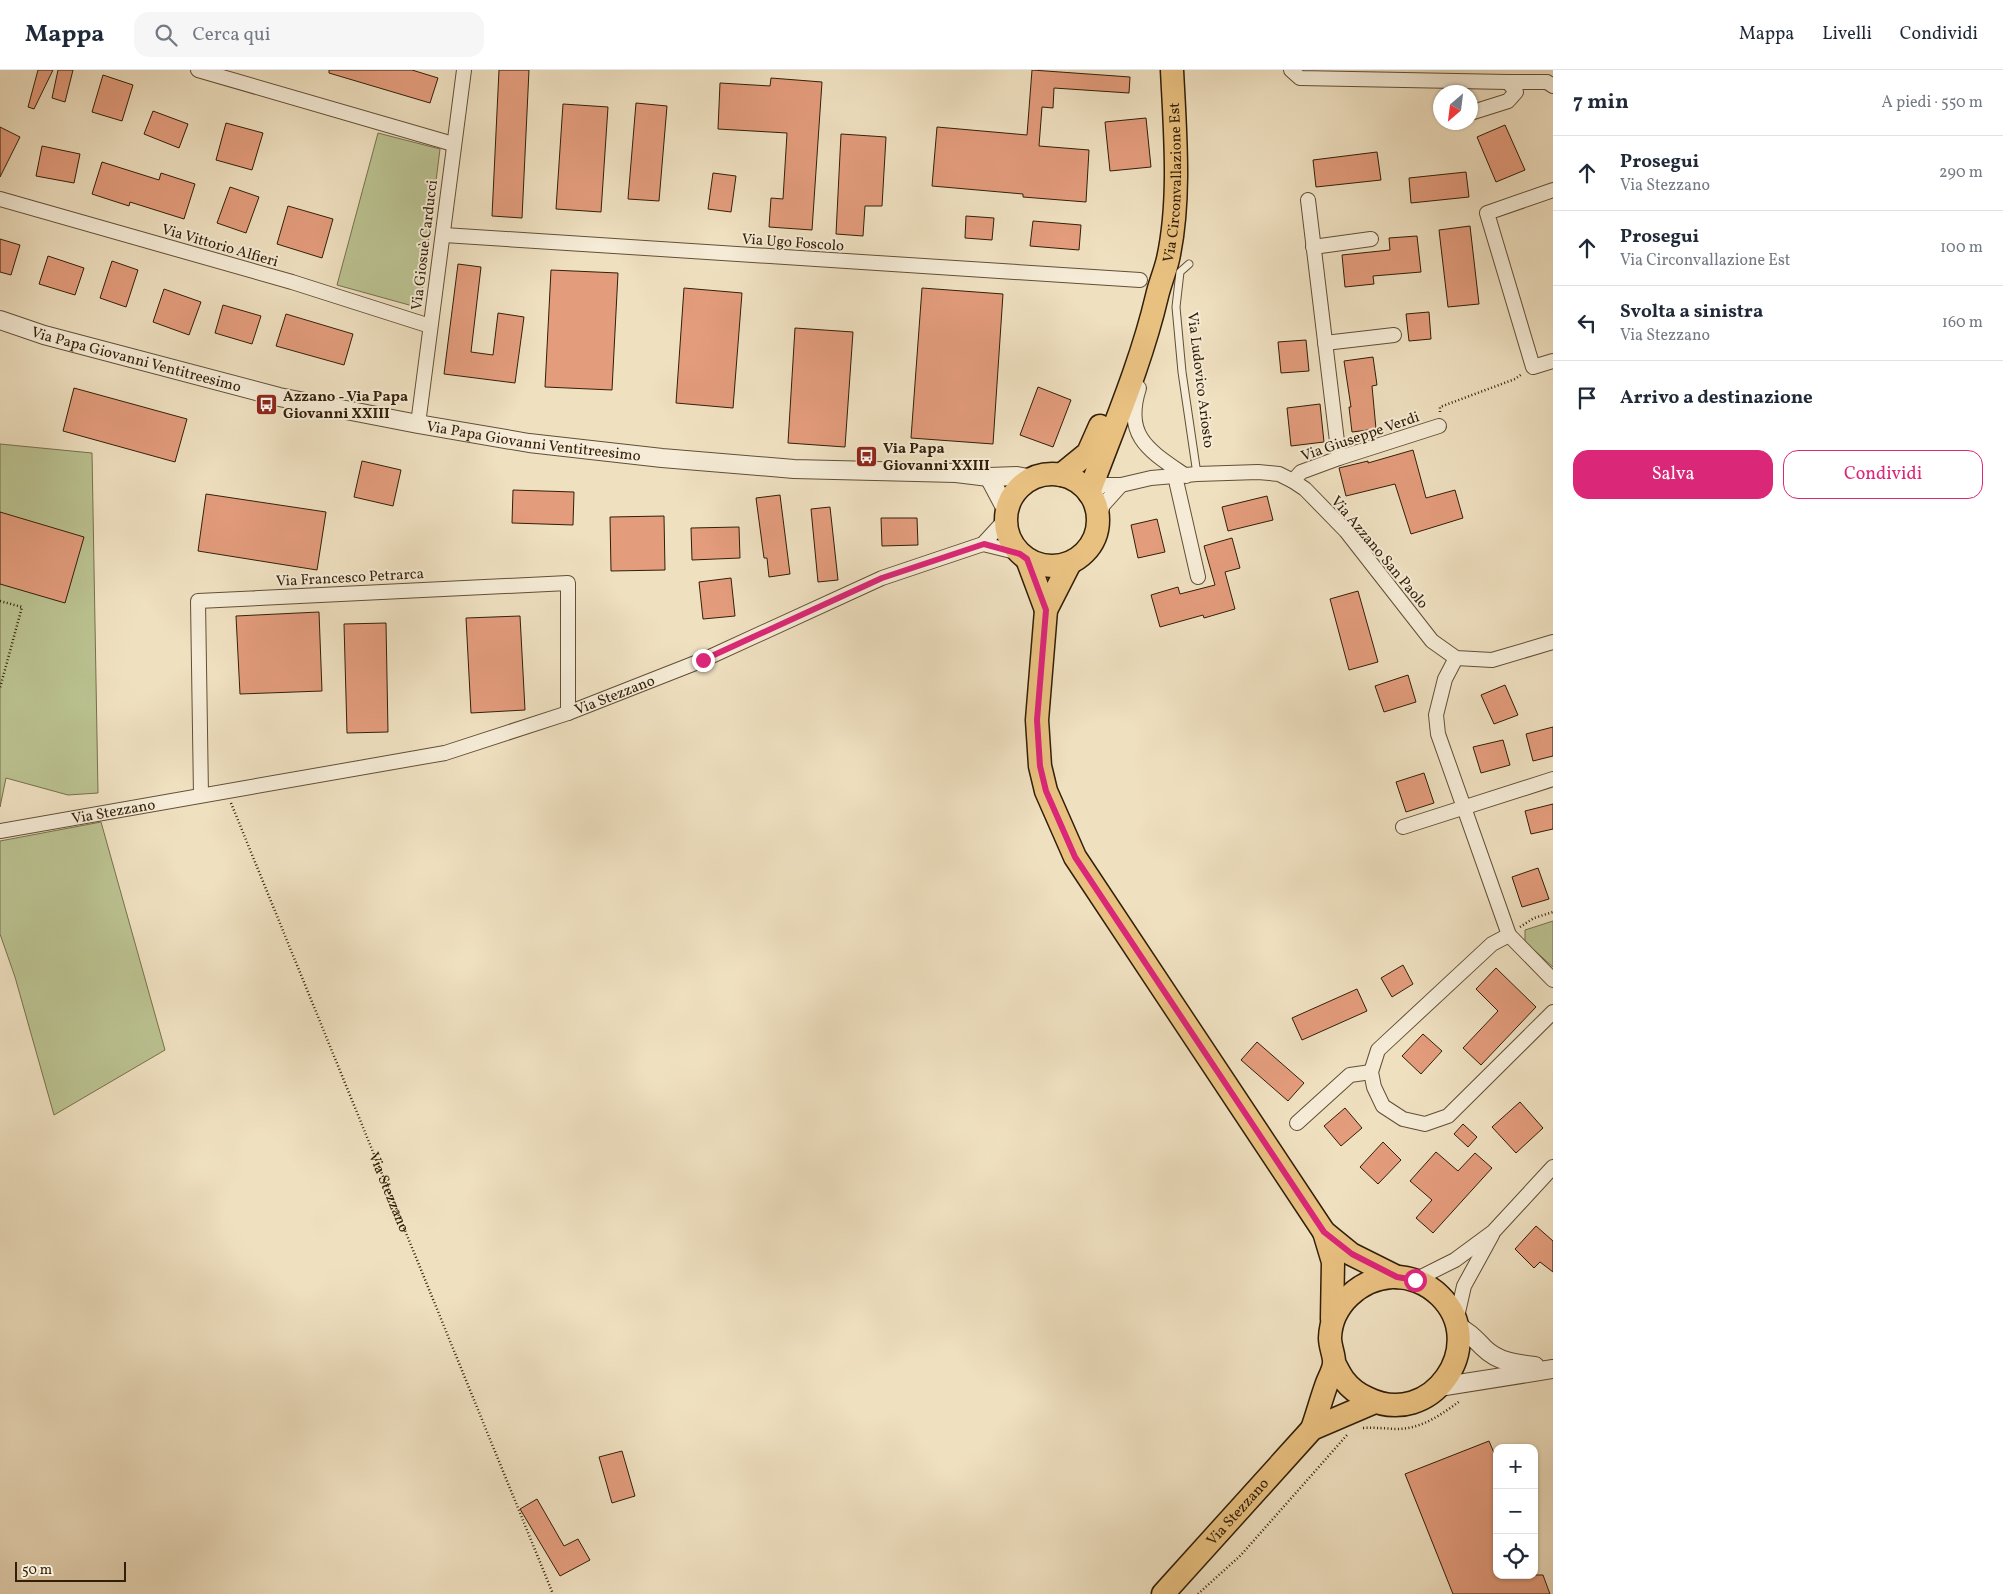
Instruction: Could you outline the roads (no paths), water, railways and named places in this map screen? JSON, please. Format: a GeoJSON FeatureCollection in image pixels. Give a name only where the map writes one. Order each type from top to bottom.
{"type":"FeatureCollection","features":[{"type":"Feature","properties":{"kind":"main road","name":"Via Circonvallazione Est"},"geometry":{"type":"LineString","coordinates":[[1090,495],[1136,369],[1168,259],[1174,208],[1176,157],[1172,70]]}},
{"type":"Feature","properties":{"kind":"main road","name":"Via Circonvallazione Est"},"geometry":{"type":"LineString","coordinates":[[1061,475],[1088,453],[1155,305]]}},
{"type":"Feature","properties":{"kind":"main road"},"geometry":{"type":"LineString","coordinates":[[1024,556],[1037,564],[1048,566],[1070,563],[1078,559],[1091,546],[1098,529],[1096,506],[1090,495],[1077,482],[1061,475],[1051,474],[1033,479],[1021,487],[1012,498],[1007,515],[1010,538],[1024,556],[1046,610]]}},
{"type":"Feature","properties":{"kind":"main road"},"geometry":{"type":"LineString","coordinates":[[1046,610],[1070,563]]}},
{"type":"Feature","properties":{"kind":"main road","name":"Via Stezzano"},"geometry":{"type":"LineString","coordinates":[[1046,610],[1037,720],[1040,766],[1046,791],[1075,857],[1324,1232],[1333,1262],[1333,1323],[1331,1343],[1334,1363],[1312,1429],[1163,1594]]}},
{"type":"Feature","properties":{"kind":"main road","name":"Via Stezzano"},"geometry":{"type":"LineString","coordinates":[[1324,1232],[1352,1254],[1406,1278]]}},
{"type":"Feature","properties":{"kind":"main road"},"geometry":{"type":"LineString","coordinates":[[1406,1278],[1428,1287],[1440,1296],[1449,1308],[1456,1324],[1458,1346],[1455,1362],[1448,1376],[1439,1387]]}},
{"type":"Feature","properties":{"kind":"main road","name":"Via Stezzano"},"geometry":{"type":"LineString","coordinates":[[1333,1323],[1341,1306],[1352,1292],[1373,1280],[1406,1278]]}},
{"type":"Feature","properties":{"kind":"main road"},"geometry":{"type":"LineString","coordinates":[[1334,1363],[1344,1380],[1351,1387],[1375,1402]]}},
{"type":"Feature","properties":{"kind":"main road","name":"Via Stezzano"},"geometry":{"type":"LineString","coordinates":[[1312,1429],[1375,1402],[1389,1405],[1416,1401],[1428,1396],[1439,1387]]}},
{"type":"Feature","properties":{"kind":"street"},"geometry":{"type":"LineString","coordinates":[[198,70],[453,144]]}},
{"type":"Feature","properties":{"kind":"street","name":"Via Giosuè Carducci"},"geometry":{"type":"LineString","coordinates":[[418,424],[464,70]]}},
{"type":"Feature","properties":{"kind":"street"},"geometry":{"type":"LineString","coordinates":[[1291,70],[1300,78],[1551,83]]}},
{"type":"Feature","properties":{"kind":"street"},"geometry":{"type":"LineString","coordinates":[[1478,110],[1508,101],[1516,92],[1496,70]]}},
{"type":"Feature","properties":{"kind":"street"},"geometry":{"type":"LineString","coordinates":[[1553,190],[1487,213],[1533,367],[1553,361]]}},
{"type":"Feature","properties":{"kind":"street","name":"Via Vittorio Alfieri"},"geometry":{"type":"LineString","coordinates":[[0,199],[292,282],[430,326]]}},
{"type":"Feature","properties":{"kind":"street"},"geometry":{"type":"LineString","coordinates":[[1308,200],[1339,458]]}},
{"type":"Feature","properties":{"kind":"street","name":"Via Ugo Foscolo"},"geometry":{"type":"LineString","coordinates":[[444,235],[1140,280]]}},
{"type":"Feature","properties":{"kind":"street"},"geometry":{"type":"LineString","coordinates":[[1314,247],[1370,239]]}},
{"type":"Feature","properties":{"kind":"street"},"geometry":{"type":"LineString","coordinates":[[1155,305],[1150,353],[1135,401],[1135,423],[1140,438],[1150,451],[1186,475],[1198,577]]}},
{"type":"Feature","properties":{"kind":"street","name":"Via Papa Giovanni Ventitreesimo"},"geometry":{"type":"LineString","coordinates":[[0,320],[44,335],[270,395],[418,424],[529,443],[671,459],[794,469],[956,473],[1017,476],[1033,479]]}},
{"type":"Feature","properties":{"kind":"street"},"geometry":{"type":"LineString","coordinates":[[1325,343],[1394,336]]}},
{"type":"Feature","properties":{"kind":"street","name":"Via Giuseppe Verdi"},"geometry":{"type":"LineString","coordinates":[[1294,481],[1301,472],[1439,426]]}},
{"type":"Feature","properties":{"kind":"street","name":"Via Azzano San Paolo"},"geometry":{"type":"LineString","coordinates":[[1090,495],[1102,485],[1120,485],[1151,478],[1258,472],[1279,474],[1305,489],[1346,531],[1432,641],[1456,658]]}},
{"type":"Feature","properties":{"kind":"street"},"geometry":{"type":"LineString","coordinates":[[989,476],[1007,515]]}},
{"type":"Feature","properties":{"kind":"street"},"geometry":{"type":"LineString","coordinates":[[1098,520],[1103,504],[1120,485]]}},
{"type":"Feature","properties":{"kind":"street","name":"Via Stezzano"},"geometry":{"type":"LineString","coordinates":[[0,831],[445,753],[568,713],[703,660],[882,578],[984,544],[1007,515]]}},
{"type":"Feature","properties":{"kind":"street"},"geometry":{"type":"LineString","coordinates":[[984,544],[1024,556]]}},
{"type":"Feature","properties":{"kind":"street","name":"Via Francesco Petrarca"},"geometry":{"type":"LineString","coordinates":[[201,795],[198,601],[568,583],[568,713]]}},
{"type":"Feature","properties":{"kind":"street"},"geometry":{"type":"LineString","coordinates":[[1553,642],[1492,660],[1456,658],[1445,679],[1436,715],[1438,734],[1509,935],[1553,980]]}},
{"type":"Feature","properties":{"kind":"street"},"geometry":{"type":"LineString","coordinates":[[1402,827],[1553,779]]}},
{"type":"Feature","properties":{"kind":"street"},"geometry":{"type":"LineString","coordinates":[[1509,935],[1492,944],[1378,1050],[1371,1072],[1374,1087],[1383,1106],[1403,1119],[1425,1124],[1448,1116],[1553,1012]]}},
{"type":"Feature","properties":{"kind":"street"},"geometry":{"type":"LineString","coordinates":[[1297,1123],[1350,1075],[1371,1072]]}},
{"type":"Feature","properties":{"kind":"street"},"geometry":{"type":"LineString","coordinates":[[1406,1278],[1455,1260],[1493,1232],[1553,1167]]}},
{"type":"Feature","properties":{"kind":"street"},"geometry":{"type":"LineString","coordinates":[[1493,1232],[1464,1286],[1456,1324],[1469,1332],[1485,1349],[1496,1357],[1525,1365],[1553,1368]]}},
{"type":"Feature","properties":{"kind":"street"},"geometry":{"type":"LineString","coordinates":[[1439,1387],[1553,1368]]}},
{"type":"Feature","properties":{"kind":"lane","name":"Via Ludovico Ariosto"},"geometry":{"type":"LineString","coordinates":[[1186,475],[1182,372],[1176,307],[1180,272],[1189,264]]}},
{"type":"Feature","properties":{"kind":"place","name":"Azzano - Via Papa Giovanni XXIII"},"geometry":{"type":"Point","coordinates":[267,405]}},
{"type":"Feature","properties":{"kind":"place","name":"Via Papa Giovanni XXIII"},"geometry":{"type":"Point","coordinates":[867,457]}}]}
